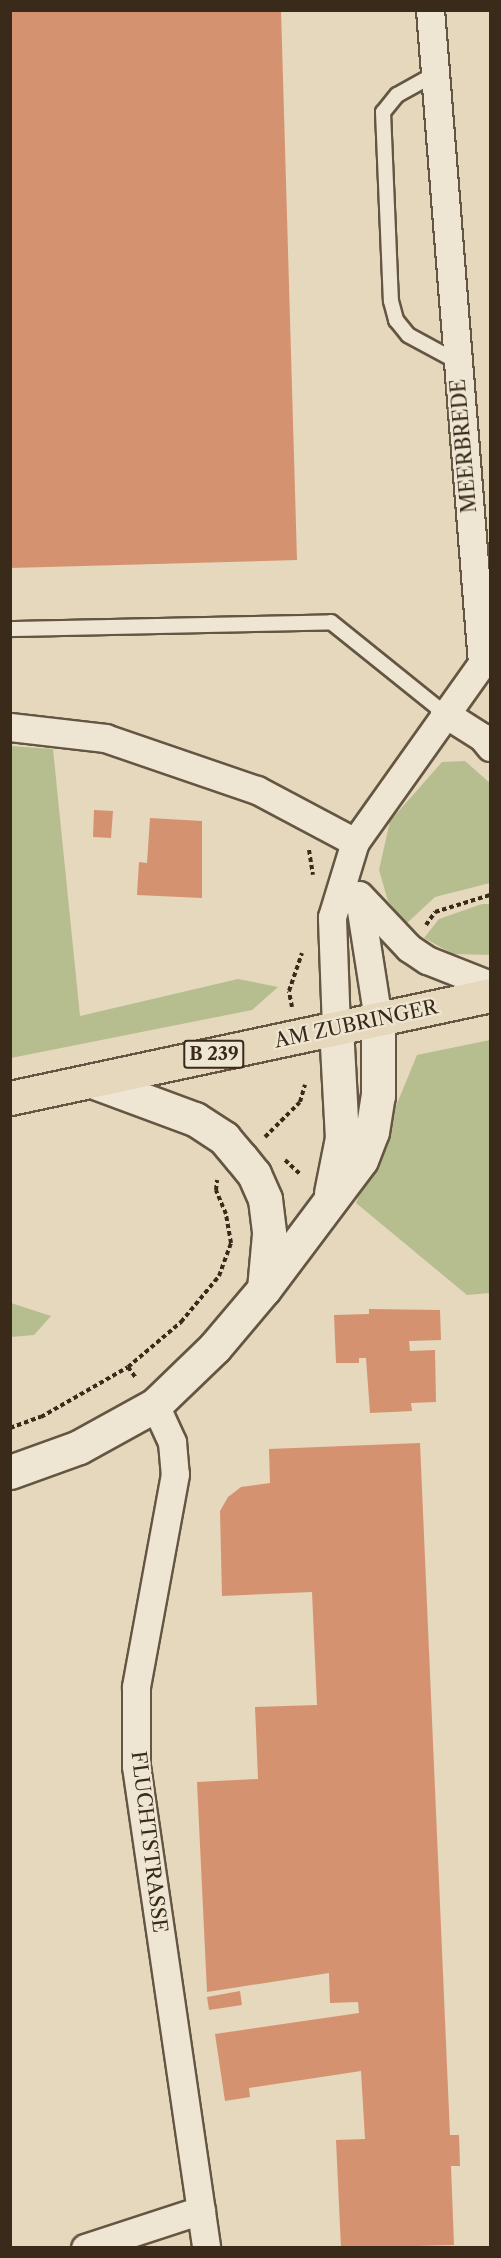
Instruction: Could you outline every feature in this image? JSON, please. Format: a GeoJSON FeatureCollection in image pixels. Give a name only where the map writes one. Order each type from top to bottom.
{"type":"FeatureCollection","features":[{"type":"Feature","properties":{"kind":"main road","name":"AM ZUBRINGER"},"geometry":{"type":"LineString","coordinates":[[10,1098],[490,995]]}},
{"type":"Feature","properties":{"kind":"main road"},"geometry":{"type":"LineString","coordinates":[[10,1472],[79,1447],[155,1406],[215,1347],[264,1289],[361,1160],[372,1132],[378,1096],[378,1018]]}},
{"type":"Feature","properties":{"kind":"main road"},"geometry":{"type":"LineString","coordinates":[[329,1201],[342,1138],[336,1028]]}},
{"type":"Feature","properties":{"kind":"main road"},"geometry":{"type":"LineString","coordinates":[[92,1081],[195,1119],[224,1138],[256,1152],[254,1174],[265,1199],[269,1234],[264,1289]]}},
{"type":"Feature","properties":{"kind":"street","name":"MEERBREDE"},"geometry":{"type":"LineString","coordinates":[[336,1028],[332,917],[351,854],[444,713],[486,663],[458,362],[430,10]]}},
{"type":"Feature","properties":{"kind":"street"},"geometry":{"type":"LineString","coordinates":[[444,713],[482,737],[490,747]]}},
{"type":"Feature","properties":{"kind":"street"},"geometry":{"type":"LineString","coordinates":[[10,727],[105,738],[257,790],[351,854],[378,1018]]}},
{"type":"Feature","properties":{"kind":"street"},"geometry":{"type":"LineString","coordinates":[[359,895],[409,948],[438,965],[490,985]]}},
{"type":"Feature","properties":{"kind":"street","name":"FLUCHTSTRASSE"},"geometry":{"type":"LineString","coordinates":[[155,1406],[172,1442],[175,1474],[136,1687],[136,1766],[206,2247]]}},
{"type":"Feature","properties":{"kind":"street"},"geometry":{"type":"LineString","coordinates":[[85,2247],[201,2210]]}},
{"type":"Feature","properties":{"kind":"lane"},"geometry":{"type":"LineString","coordinates":[[435,74],[412,84],[383,112],[390,301],[396,320],[408,335],[458,362]]}},
{"type":"Feature","properties":{"kind":"lane"},"geometry":{"type":"LineString","coordinates":[[10,629],[331,622],[444,713]]}},
{"type":"Feature","properties":{"kind":"path"},"geometry":{"type":"LineString","coordinates":[[10,1428],[41,1417],[128,1367],[181,1322],[219,1276],[231,1243],[226,1214],[216,1190],[217,1180],[256,1152],[262,1139],[300,1102],[306,1084],[297,1037]]}},
{"type":"Feature","properties":{"kind":"path"},"geometry":{"type":"LineString","coordinates":[[279,1154],[329,1201]]}},
{"type":"Feature","properties":{"kind":"green space"},"geometry":{"type":"Polygon","coordinates":[[[11,746],[53,749],[80,1016],[238,979],[278,987],[252,1010],[11,1058],[11,746]]]}},
{"type":"Feature","properties":{"kind":"green space"},"geometry":{"type":"Polygon","coordinates":[[[465,761],[490,783],[490,883],[435,897],[406,924],[388,901],[379,870],[390,821],[442,762],[465,761]]]}},
{"type":"Feature","properties":{"kind":"green space"},"geometry":{"type":"Polygon","coordinates":[[[482,904],[490,904],[490,955],[453,954],[424,938],[439,919],[482,904]]]}},
{"type":"Feature","properties":{"kind":"green space"},"geometry":{"type":"Polygon","coordinates":[[[490,1040],[490,1293],[467,1295],[356,1203],[417,1055],[490,1040]]]}},
{"type":"Feature","properties":{"kind":"green space"},"geometry":{"type":"Polygon","coordinates":[[[11,1303],[51,1316],[34,1335],[11,1337],[11,1303]]]}},
{"type":"Feature","properties":{"kind":"building"},"geometry":{"type":"Polygon","coordinates":[[[10,10],[281,10],[297,560],[10,568],[10,10]]]}},
{"type":"Feature","properties":{"kind":"building"},"geometry":{"type":"Polygon","coordinates":[[[94,810],[113,811],[111,838],[93,837],[94,810]]]}},
{"type":"Feature","properties":{"kind":"building"},"geometry":{"type":"Polygon","coordinates":[[[150,818],[202,821],[202,898],[137,895],[139,862],[147,863],[150,818]]]}},
{"type":"Feature","properties":{"kind":"building"},"geometry":{"type":"Polygon","coordinates":[[[369,1309],[440,1310],[441,1340],[409,1341],[410,1351],[435,1350],[436,1402],[411,1403],[412,1411],[370,1413],[366,1358],[359,1358],[359,1363],[336,1363],[334,1315],[369,1314],[369,1309]]]}},
{"type":"Feature","properties":{"kind":"building"},"geometry":{"type":"Polygon","coordinates":[[[420,1443],[450,2135],[459,2135],[460,2166],[451,2166],[454,2245],[341,2248],[336,2140],[365,2139],[361,2071],[249,2088],[250,2097],[225,2101],[215,2034],[359,2013],[358,2002],[330,2003],[329,1973],[207,1992],[197,1782],[258,1779],[255,1707],[317,1705],[312,1592],[222,1596],[220,1511],[228,1497],[241,1487],[270,1483],[269,1449],[420,1443]]]}},
{"type":"Feature","properties":{"kind":"building"},"geometry":{"type":"Polygon","coordinates":[[[240,1991],[242,2005],[209,2010],[207,1997],[240,1991]]]}}]}
